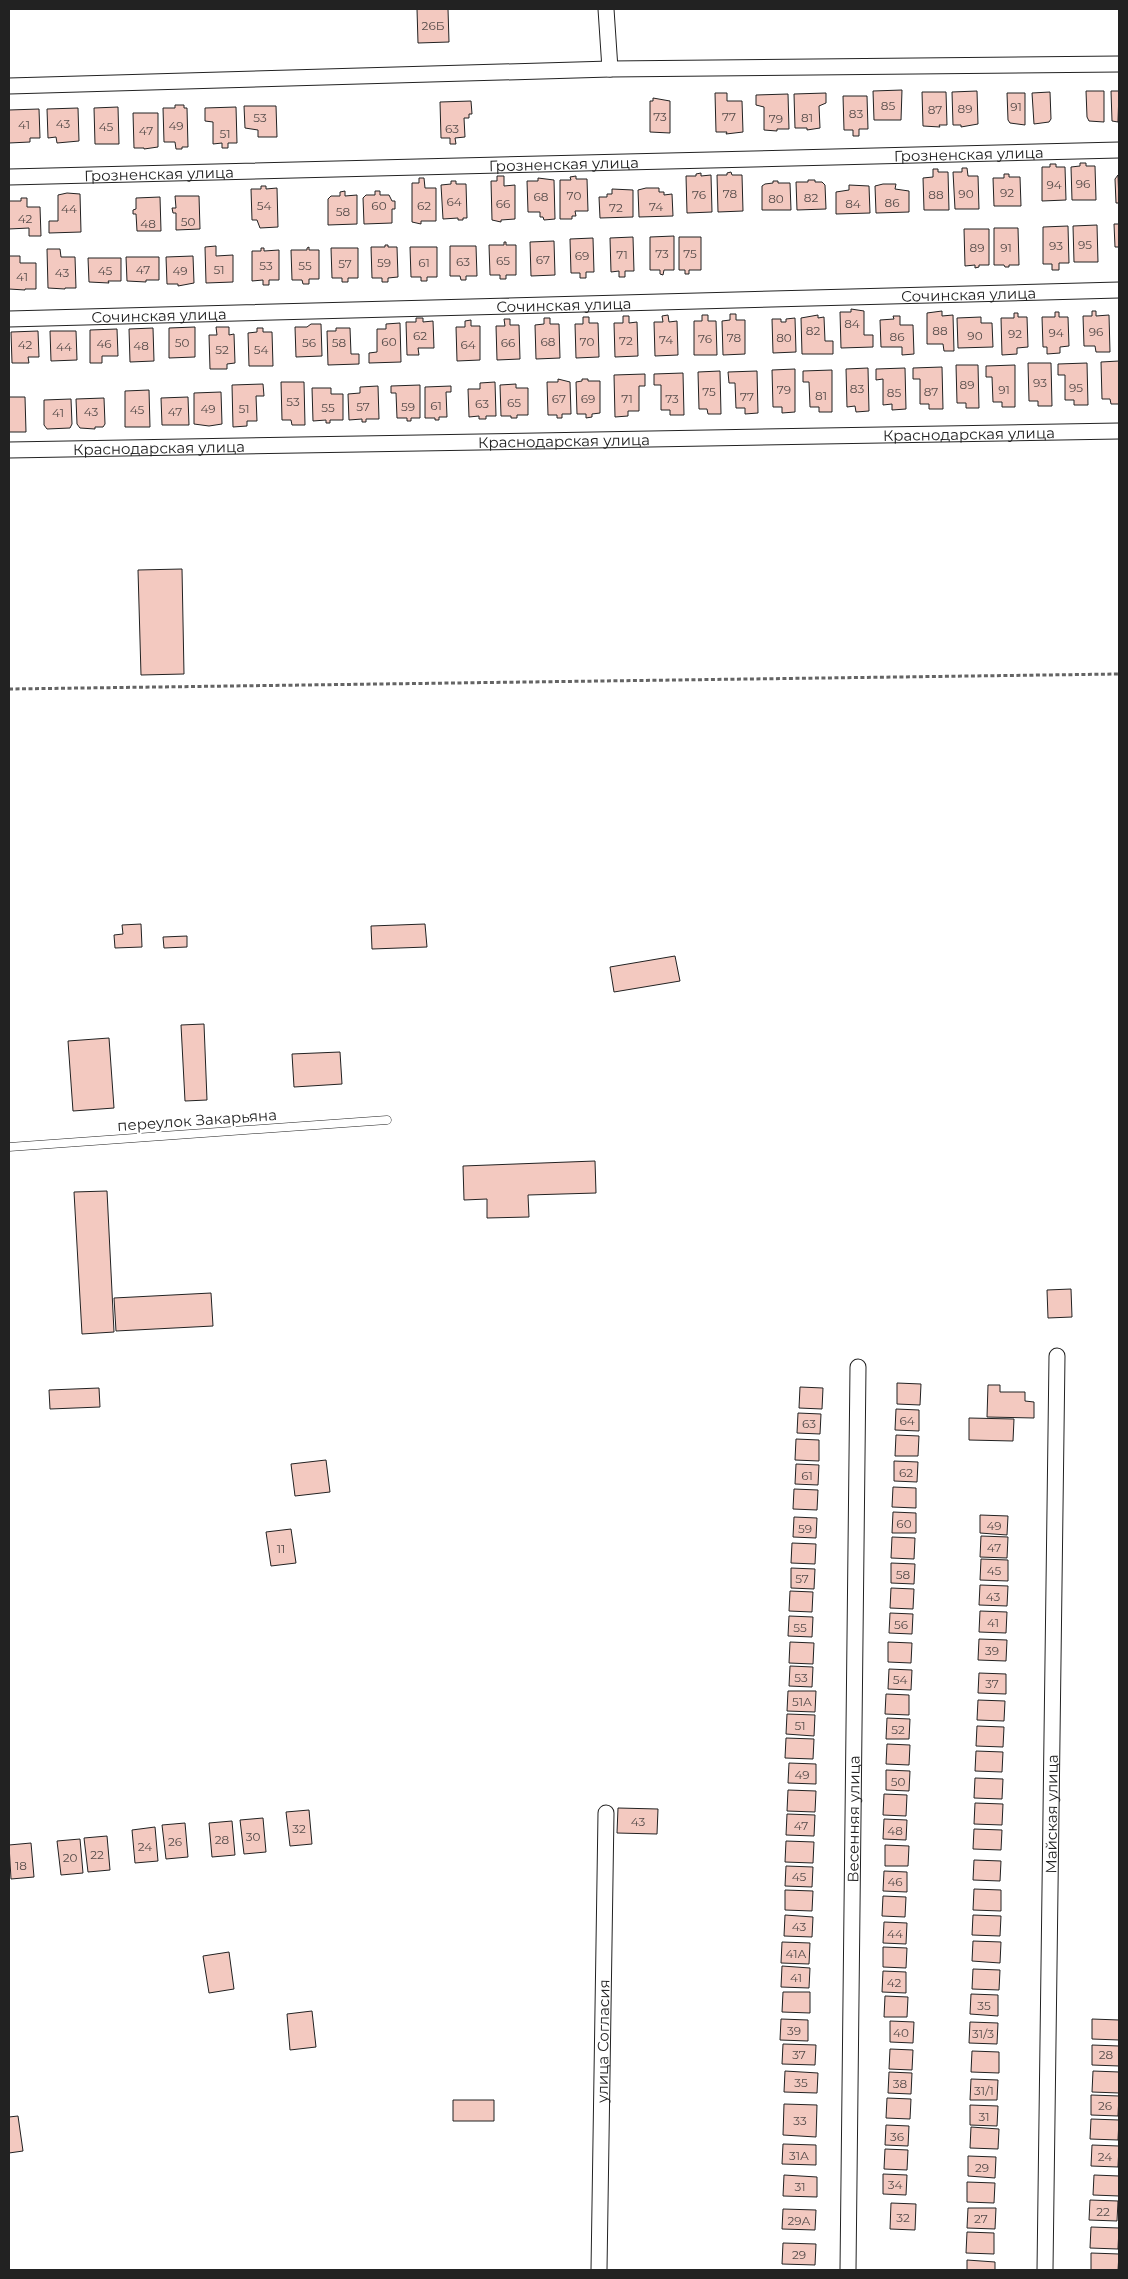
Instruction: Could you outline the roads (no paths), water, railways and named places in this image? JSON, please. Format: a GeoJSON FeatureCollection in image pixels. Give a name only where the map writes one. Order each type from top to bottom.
{"type":"FeatureCollection","features":[{"type":"Feature","properties":{"kind":"street"},"geometry":{"type":"LineString","coordinates":[[606,9],[610,69]]}},
{"type":"Feature","properties":{"kind":"street"},"geometry":{"type":"LineString","coordinates":[[9,86],[610,69],[1119,64]]}},
{"type":"Feature","properties":{"kind":"street","name":"Грозненская улица"},"geometry":{"type":"LineString","coordinates":[[9,177],[1119,150]]}},
{"type":"Feature","properties":{"kind":"street","name":"Сочинская улица"},"geometry":{"type":"LineString","coordinates":[[9,320],[1119,290]]}},
{"type":"Feature","properties":{"kind":"street","name":"Краснодарская улица"},"geometry":{"type":"LineString","coordinates":[[9,450],[1119,431]]}},
{"type":"Feature","properties":{"kind":"street","name":"Майская улица"},"geometry":{"type":"LineString","coordinates":[[1045,2270],[1056,1356]]}},
{"type":"Feature","properties":{"kind":"street","name":"Весенняя улица"},"geometry":{"type":"LineString","coordinates":[[848,2270],[858,1367]]}},
{"type":"Feature","properties":{"kind":"street","name":"улица Согласия"},"geometry":{"type":"LineString","coordinates":[[599,2270],[606,1813]]}},
{"type":"Feature","properties":{"kind":"lane","name":"переулок Закарьяна"},"geometry":{"type":"LineString","coordinates":[[9,1147],[386,1120]]}}]}
